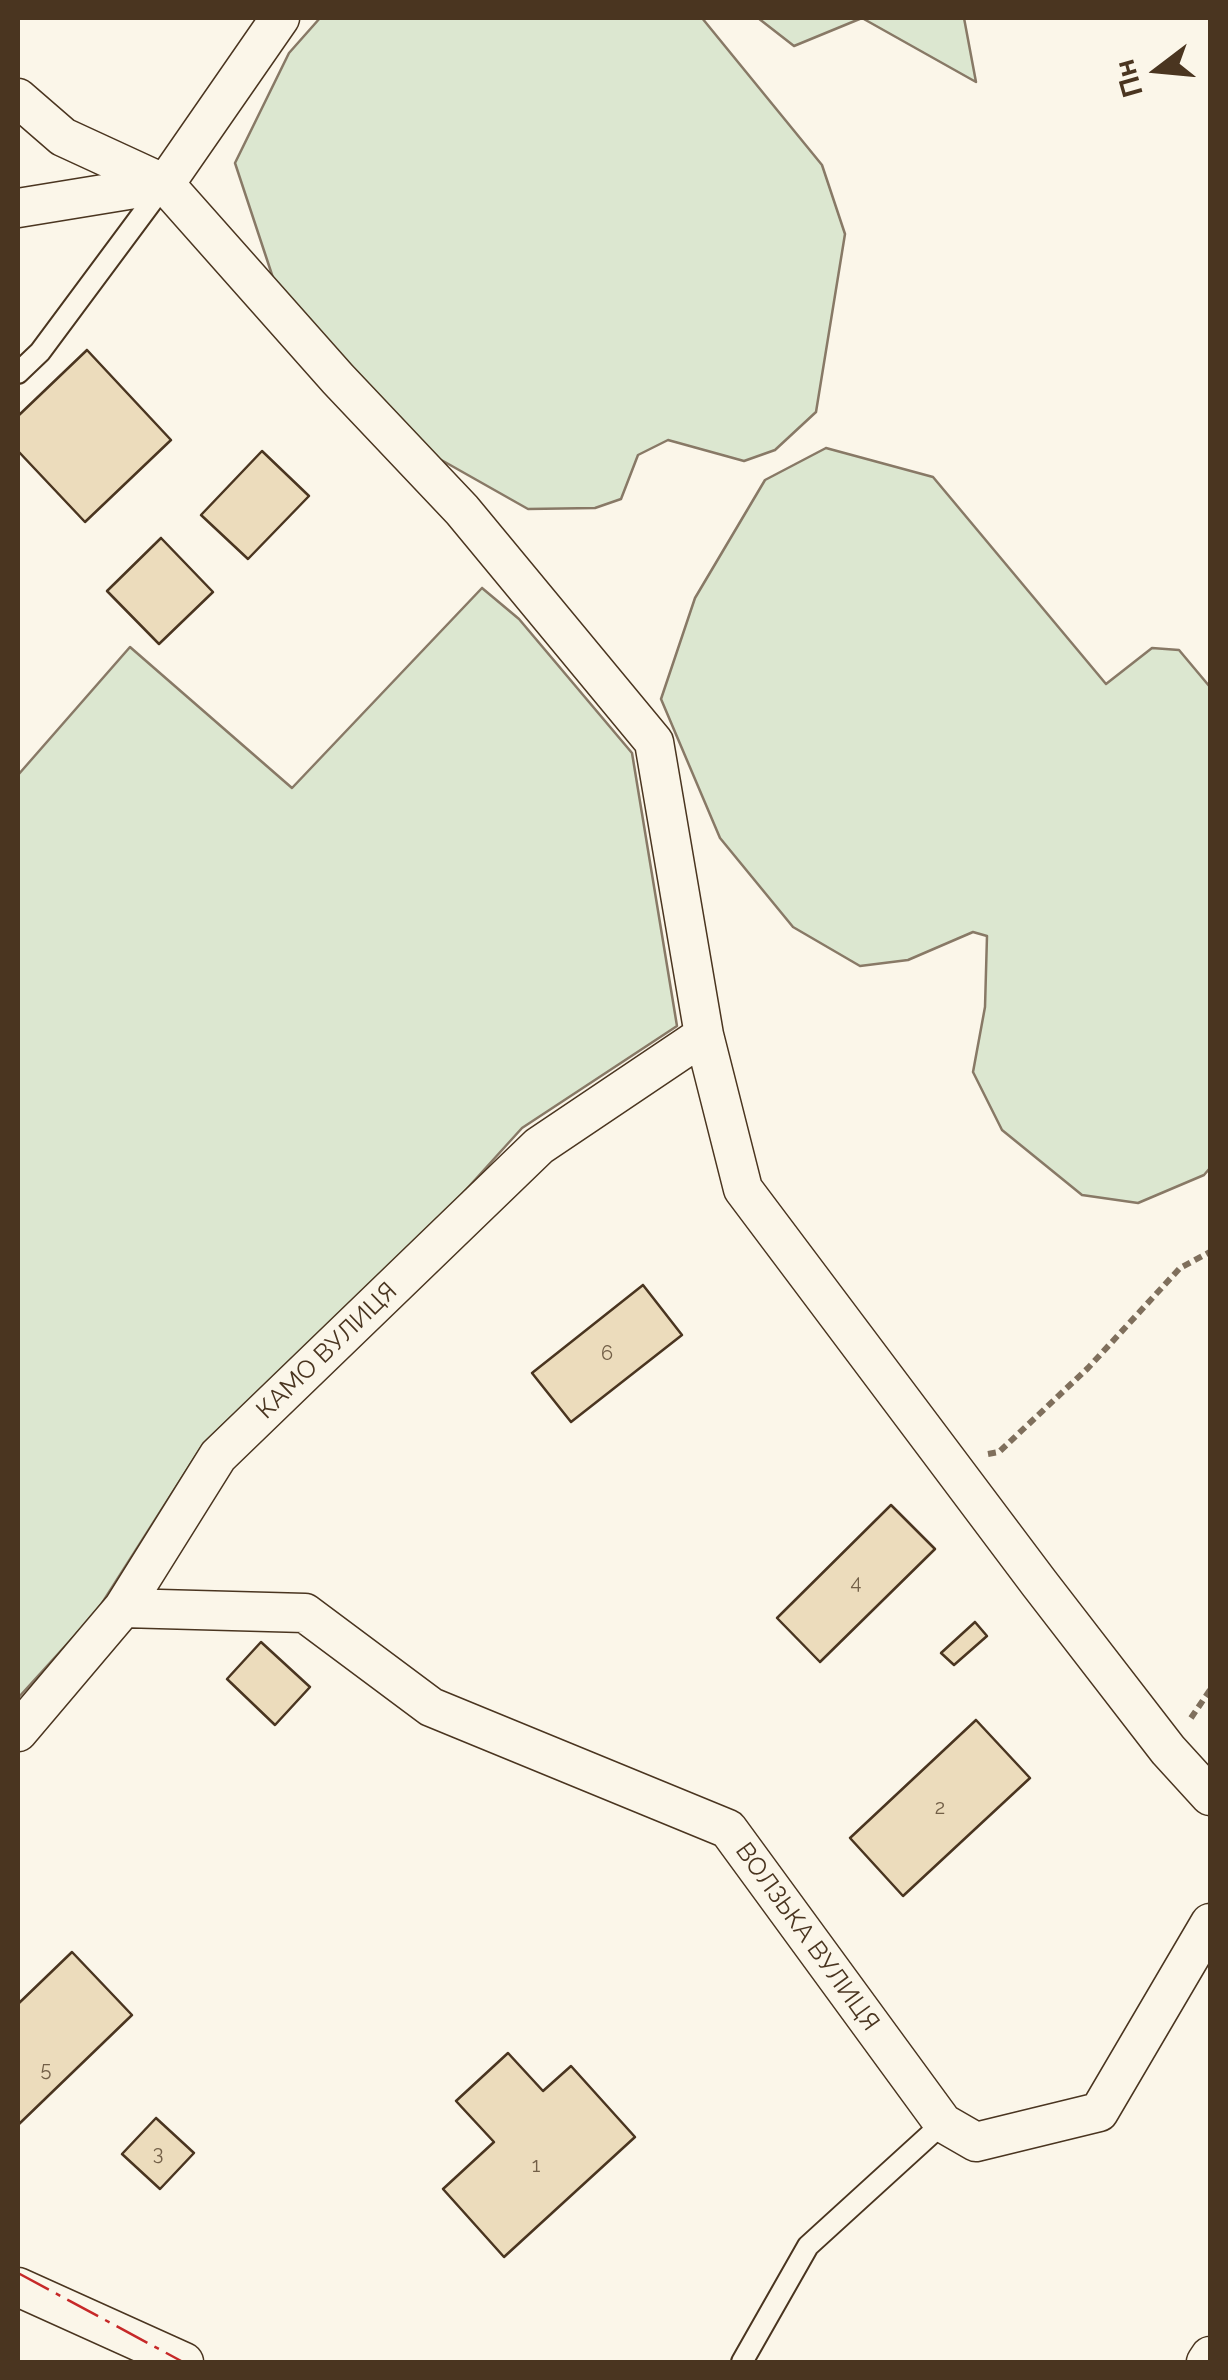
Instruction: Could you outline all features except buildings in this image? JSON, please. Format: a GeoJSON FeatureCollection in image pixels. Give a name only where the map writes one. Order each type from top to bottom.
{"type":"FeatureCollection","features":[{"type":"Feature","properties":{"kind":"street"},"geometry":{"type":"LineString","coordinates":[[18,208],[166,184],[280,18]]}},
{"type":"Feature","properties":{"kind":"street"},"geometry":{"type":"LineString","coordinates":[[18,98],[63,137],[166,184],[338,379],[462,510],[654,742],[704,1035],[743,1189],[1168,1750],[1210,1796]]}},
{"type":"Feature","properties":{"kind":"street","name":"КАМО ВУЛИЦЯ"},"geometry":{"type":"LineString","coordinates":[[18,1732],[122,1608],[218,1456],[539,1146],[704,1035]]}},
{"type":"Feature","properties":{"kind":"street","name":"ВОЛЗЬКА ВУЛИЦЯ"},"geometry":{"type":"LineString","coordinates":[[122,1608],[306,1614],[431,1707],[728,1830],[943,2123]]}},
{"type":"Feature","properties":{"kind":"street"},"geometry":{"type":"LineString","coordinates":[[943,2123],[976,2142],[1099,2112],[1210,1923]]}},
{"type":"Feature","properties":{"kind":"street"},"geometry":{"type":"LineString","coordinates":[[23,2301],[184,2362]]}},
{"type":"Feature","properties":{"kind":"street"},"geometry":{"type":"LineString","coordinates":[[1206,2362],[1210,2356]]}},
{"type":"Feature","properties":{"kind":"lane"},"geometry":{"type":"LineString","coordinates":[[18,374],[40,352],[166,184]]}},
{"type":"Feature","properties":{"kind":"lane"},"geometry":{"type":"LineString","coordinates":[[742,2362],[808,2246],[943,2123]]}},
{"type":"Feature","properties":{"kind":"path"},"geometry":{"type":"LineString","coordinates":[[948,1463],[1000,1452],[1088,1368],[1180,1268],[1210,1252]]}},
{"type":"Feature","properties":{"kind":"green space"},"geometry":{"type":"Polygon","coordinates":[[[320,18],[702,18],[822,165],[845,234],[816,412],[775,450],[744,461],[668,440],[638,455],[621,499],[595,508],[528,509],[436,457],[282,305],[235,163],[289,53],[320,18]]]}},
{"type":"Feature","properties":{"kind":"green space"},"geometry":{"type":"Polygon","coordinates":[[[758,18],[862,18],[794,46],[758,18]]]}},
{"type":"Feature","properties":{"kind":"green space"},"geometry":{"type":"Polygon","coordinates":[[[862,18],[964,18],[976,82],[862,18]]]}},
{"type":"Feature","properties":{"kind":"green space"},"geometry":{"type":"Polygon","coordinates":[[[826,448],[933,477],[1106,684],[1152,648],[1179,650],[1210,687],[1210,1168],[1204,1175],[1138,1203],[1082,1195],[1002,1130],[973,1072],[985,1007],[987,936],[973,932],[908,960],[860,966],[793,927],[720,838],[661,699],[695,598],[765,480],[826,448]]]}},
{"type":"Feature","properties":{"kind":"green space"},"geometry":{"type":"Polygon","coordinates":[[[482,588],[519,619],[632,753],[677,1026],[522,1128],[434,1225],[204,1443],[97,1611],[18,1698],[18,775],[130,647],[292,788],[482,588]]]}},
{"type":"Feature","properties":{"kind":"power"},"geometry":{"type":"LineString","coordinates":[[18,2273],[183,2362]]}}]}
